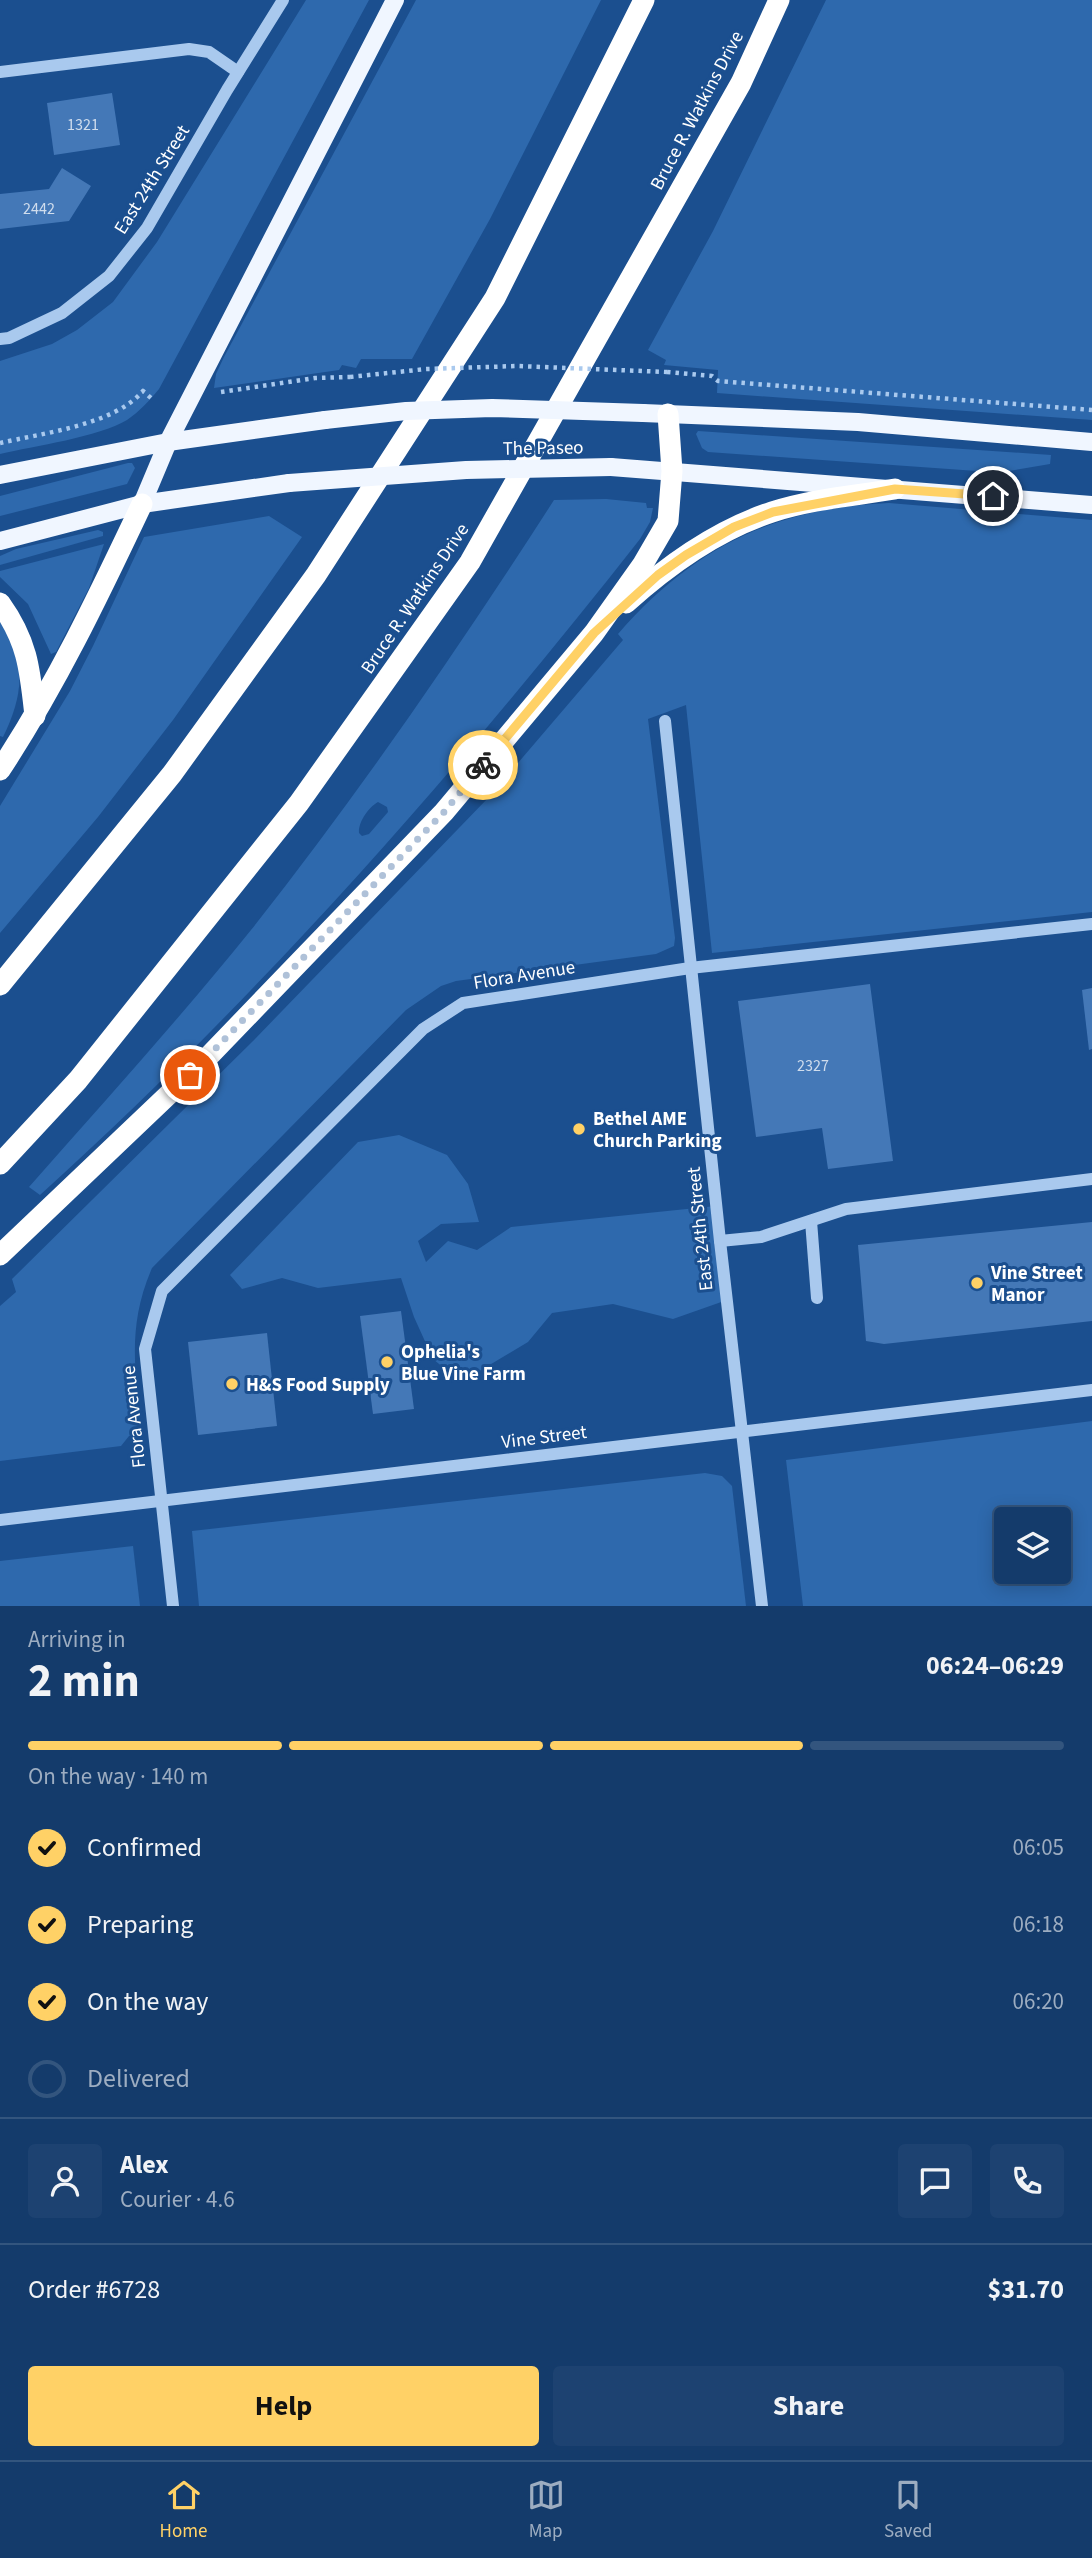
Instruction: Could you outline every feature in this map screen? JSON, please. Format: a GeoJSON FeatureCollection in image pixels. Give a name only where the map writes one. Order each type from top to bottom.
{"type":"FeatureCollection","features":[{"type":"Feature","properties":{"kind":"highway"},"geometry":{"type":"LineString","coordinates":[[0,985],[172,774],[316,575],[495,298],[644,0]]}},
{"type":"Feature","properties":{"kind":"highway","name":"Bruce R. Watkins Drive"},"geometry":{"type":"LineString","coordinates":[[0,1164],[78,1080],[299,803],[470,562],[741,83],[779,0]]}},
{"type":"Feature","properties":{"kind":"highway"},"geometry":{"type":"LineString","coordinates":[[0,1255],[208,1057],[444,812],[594,633],[643,564],[668,521],[672,471],[668,414]]}},
{"type":"Feature","properties":{"kind":"highway"},"geometry":{"type":"LineString","coordinates":[[594,633],[658,575],[734,527],[773,512],[895,489]]}},
{"type":"Feature","properties":{"kind":"highway"},"geometry":{"type":"LineString","coordinates":[[0,770],[35,716],[77,640],[142,504]]}},
{"type":"Feature","properties":{"kind":"highway"},"geometry":{"type":"LineString","coordinates":[[0,603],[16,625],[28,659],[35,716]]}},
{"type":"Feature","properties":{"kind":"main road"},"geometry":{"type":"LineString","coordinates":[[142,504],[168,442],[395,0]]}},
{"type":"Feature","properties":{"kind":"main road","name":"The Paseo"},"geometry":{"type":"LineString","coordinates":[[0,475],[168,442],[325,420],[406,411],[492,408],[858,422],[1092,442]]}},
{"type":"Feature","properties":{"kind":"main road","name":"The Paseo"},"geometry":{"type":"LineString","coordinates":[[0,541],[142,504],[289,483],[466,470],[611,467],[1092,505]]}},
{"type":"Feature","properties":{"kind":"street","name":"East 24th Street"},"geometry":{"type":"LineString","coordinates":[[4,339],[62,313],[108,276],[147,228],[238,72],[284,0]]}},
{"type":"Feature","properties":{"kind":"street"},"geometry":{"type":"LineString","coordinates":[[0,72],[189,49],[209,52],[238,72]]}},
{"type":"Feature","properties":{"kind":"street","name":"East 24th Street"},"geometry":{"type":"LineString","coordinates":[[665,721],[762,1606]]}},
{"type":"Feature","properties":{"kind":"street","name":"Flora Avenue"},"geometry":{"type":"LineString","coordinates":[[173,1606],[145,1349],[162,1291],[423,1029],[463,1003],[690,968],[1092,924]]}},
{"type":"Feature","properties":{"kind":"street"},"geometry":{"type":"LineString","coordinates":[[720,1241],[761,1237],[846,1209],[1092,1180]]}},
{"type":"Feature","properties":{"kind":"street"},"geometry":{"type":"LineString","coordinates":[[811,1221],[817,1298]]}},
{"type":"Feature","properties":{"kind":"street","name":"Vine Street"},"geometry":{"type":"LineString","coordinates":[[0,1520],[1092,1390]]}},
{"type":"Feature","properties":{"kind":"path"},"geometry":{"type":"LineString","coordinates":[[213,393],[316,378],[426,369],[517,366],[667,372],[712,376],[718,381],[730,383],[1092,410]]}},
{"type":"Feature","properties":{"kind":"path"},"geometry":{"type":"LineString","coordinates":[[0,443],[115,414],[143,391],[151,398]]}},
{"type":"Feature","properties":{"kind":"shaded area"},"geometry":{"type":"Polygon","coordinates":[[[306,0],[369,0],[159,389],[136,413],[115,426],[83,436],[0,454],[0,361],[52,344],[77,330],[113,302],[157,242],[306,0]]]}},
{"type":"Feature","properties":{"kind":"shaded area"},"geometry":{"type":"Polygon","coordinates":[[[416,0],[601,0],[490,219],[412,359],[361,359],[356,368],[342,365],[339,370],[214,388],[216,374],[224,357],[416,0]]]}},
{"type":"Feature","properties":{"kind":"shaded area"},"geometry":{"type":"Polygon","coordinates":[[[826,0],[1092,0],[1092,420],[717,393],[718,370],[664,365],[666,360],[648,350],[713,231],[826,0]]]}},
{"type":"Feature","properties":{"kind":"shaded area"},"geometry":{"type":"Polygon","coordinates":[[[698,431],[1051,455],[1050,464],[991,472],[708,452],[702,448],[696,434],[698,431]]]}},
{"type":"Feature","properties":{"kind":"shaded area"},"geometry":{"type":"Polygon","coordinates":[[[132,463],[135,468],[127,484],[0,516],[0,496],[132,463]]]}},
{"type":"Feature","properties":{"kind":"shaded area"},"geometry":{"type":"Polygon","coordinates":[[[606,499],[646,503],[647,508],[653,508],[650,522],[640,539],[571,626],[354,880],[201,1041],[121,1119],[40,1195],[29,1187],[142,1060],[291,878],[408,719],[554,500],[606,499]],[[378,802],[368,811],[359,829],[362,836],[369,834],[388,812],[387,807],[378,802]]]}},
{"type":"Feature","properties":{"kind":"shaded area"},"geometry":{"type":"Polygon","coordinates":[[[889,503],[1092,520],[1092,912],[712,953],[686,705],[648,719],[674,946],[656,954],[456,981],[441,986],[406,1010],[152,1268],[144,1290],[136,1331],[135,1370],[141,1435],[129,1436],[121,1446],[0,1461],[0,1306],[16,1292],[12,1279],[253,1041],[488,798],[623,640],[618,634],[646,604],[706,556],[738,538],[809,513],[889,503]]]}},
{"type":"Feature","properties":{"kind":"shaded area"},"geometry":{"type":"Polygon","coordinates":[[[269,516],[302,537],[173,720],[98,817],[0,933],[0,806],[70,691],[144,537],[269,516]]]}},
{"type":"Feature","properties":{"kind":"shaded area"},"geometry":{"type":"Polygon","coordinates":[[[98,530],[103,532],[103,536],[0,565],[0,556],[16,549],[98,530]]]}},
{"type":"Feature","properties":{"kind":"shaded area"},"geometry":{"type":"Polygon","coordinates":[[[104,544],[89,588],[56,652],[51,654],[28,604],[0,577],[0,571],[104,544]]]}},
{"type":"Feature","properties":{"kind":"shaded area"},"geometry":{"type":"Polygon","coordinates":[[[0,622],[15,651],[20,679],[15,707],[3,737],[0,736],[0,622]]]}},
{"type":"Feature","properties":{"kind":"shaded area"},"geometry":{"type":"Polygon","coordinates":[[[399,1135],[447,1155],[468,1184],[479,1222],[441,1224],[418,1241],[426,1262],[448,1241],[477,1250],[511,1227],[716,1206],[727,1300],[673,1319],[613,1304],[552,1313],[528,1342],[461,1382],[433,1359],[414,1317],[401,1278],[318,1288],[282,1278],[242,1289],[230,1275],[358,1142],[399,1135]]]}},
{"type":"Feature","properties":{"kind":"shaded area"},"geometry":{"type":"Polygon","coordinates":[[[1092,1421],[1092,1606],[803,1606],[786,1460],[1092,1421]]]}},
{"type":"Feature","properties":{"kind":"shaded area"},"geometry":{"type":"Polygon","coordinates":[[[705,1473],[722,1476],[732,1486],[746,1606],[199,1606],[192,1531],[705,1473]]]}},
{"type":"Feature","properties":{"kind":"shaded area"},"geometry":{"type":"Polygon","coordinates":[[[133,1546],[140,1606],[0,1606],[0,1561],[133,1546]]]}},
{"type":"Feature","properties":{"kind":"building"},"geometry":{"type":"Polygon","coordinates":[[[112,93],[120,145],[54,155],[47,103],[112,93]]]}},
{"type":"Feature","properties":{"kind":"building"},"geometry":{"type":"Polygon","coordinates":[[[62,168],[91,186],[69,221],[0,229],[0,194],[49,189],[62,168]]]}},
{"type":"Feature","properties":{"kind":"building"},"geometry":{"type":"Polygon","coordinates":[[[870,984],[893,1161],[828,1169],[822,1128],[756,1137],[738,1001],[870,984]]]}},
{"type":"Feature","properties":{"kind":"building"},"geometry":{"type":"Polygon","coordinates":[[[1092,988],[1092,1049],[1089,1050],[1082,990],[1092,988]]]}},
{"type":"Feature","properties":{"kind":"building","name":"Vine Street Manor"},"geometry":{"type":"Polygon","coordinates":[[[1092,1222],[1092,1321],[884,1344],[866,1341],[858,1245],[1092,1222]]]}},
{"type":"Feature","properties":{"kind":"building","name":"Ophelia's Blue Vine Farm"},"geometry":{"type":"Polygon","coordinates":[[[401,1311],[414,1409],[373,1414],[360,1316],[401,1311]]]}},
{"type":"Feature","properties":{"kind":"building","name":"H&S Food Supply"},"geometry":{"type":"Polygon","coordinates":[[[267,1333],[277,1426],[198,1435],[188,1342],[267,1333]]]}},
{"type":"Feature","properties":{"kind":"way so far"},"geometry":{"type":"LineString","coordinates":[[190,1075],[444,812],[483,765]]}},
{"type":"Feature","properties":{"kind":"place","name":"Bethel AME Church Parking"},"geometry":{"type":"Point","coordinates":[579,1129]}},
{"type":"Feature","properties":{"kind":"place","name":"Vine Street Manor"},"geometry":{"type":"Point","coordinates":[977,1283]}},
{"type":"Feature","properties":{"kind":"place","name":"Ophelia's Blue Vine Farm"},"geometry":{"type":"Point","coordinates":[387,1362]}},
{"type":"Feature","properties":{"kind":"place","name":"H&S Food Supply"},"geometry":{"type":"Point","coordinates":[232,1384]}},
{"type":"Feature","properties":{"kind":"route"},"geometry":{"type":"LineString","coordinates":[[483,765],[594,633],[658,575],[734,527],[773,512],[811,503],[895,489],[993,496]]}}]}
